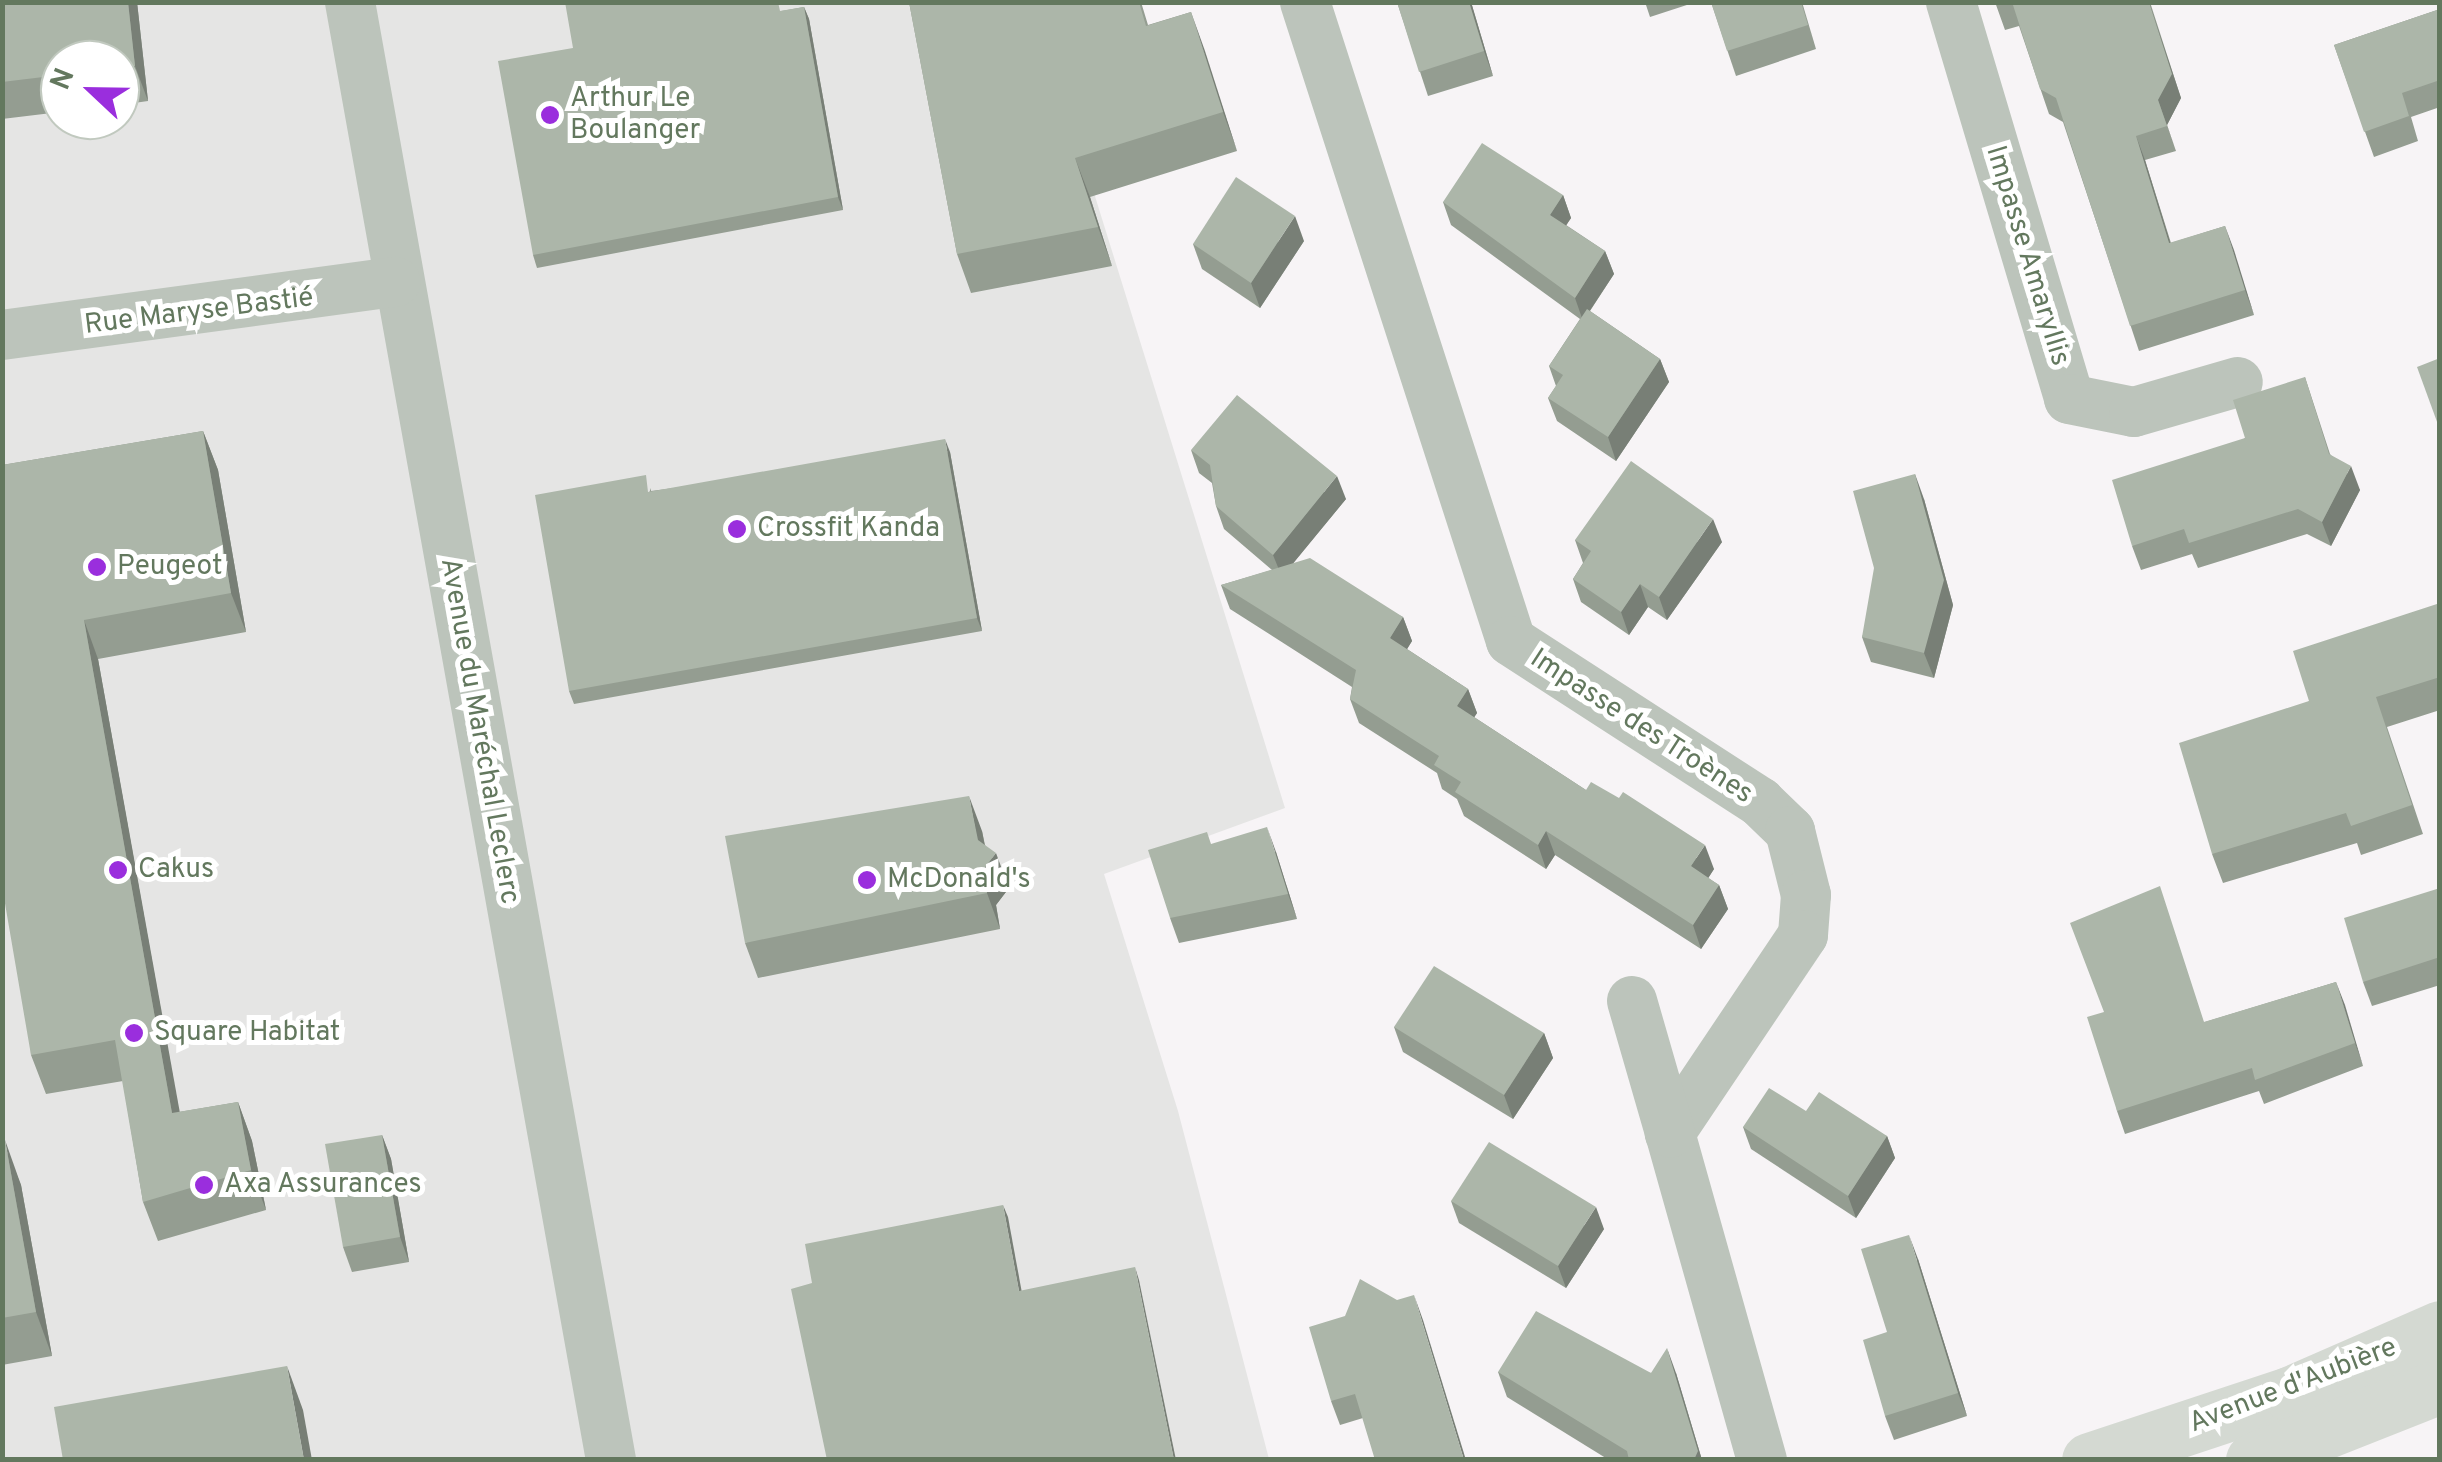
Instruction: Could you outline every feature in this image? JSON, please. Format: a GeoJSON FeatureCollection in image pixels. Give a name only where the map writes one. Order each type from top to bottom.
{"type":"FeatureCollection","features":[{"type":"Feature","properties":{"kind":"main road","name":"Avenue d'Aubière"},"geometry":{"type":"LineString","coordinates":[[2089,1460],[2289,1394],[2440,1328]]}},
{"type":"Feature","properties":{"kind":"main road","name":"Avenue d'Aubière"},"geometry":{"type":"LineString","coordinates":[[2253,1460],[2440,1386]]}},
{"type":"Feature","properties":{"kind":"street","name":"Avenue du Maréchal Leclerc"},"geometry":{"type":"LineString","coordinates":[[350,2],[395,282],[611,1460]]}},
{"type":"Feature","properties":{"kind":"street","name":"Impasse des Troènes"},"geometry":{"type":"LineString","coordinates":[[1306,2],[1511,641],[1760,802],[1790,832],[1806,895],[1803,935],[1670,1133]]}},
{"type":"Feature","properties":{"kind":"street","name":"Impasse Amaryllis"},"geometry":{"type":"LineString","coordinates":[[1951,2],[2069,399],[2134,412],[2238,382]]}},
{"type":"Feature","properties":{"kind":"street","name":"Rue Maryse Bastié"},"geometry":{"type":"LineString","coordinates":[[2,335],[395,282]]}},
{"type":"Feature","properties":{"kind":"street"},"geometry":{"type":"LineString","coordinates":[[1632,1000],[1762,1460]]}},
{"type":"Feature","properties":{"kind":"shaded area"},"geometry":{"type":"Polygon","coordinates":[[[3,3],[1035,3],[1285,808],[1104,874],[1178,1111],[1269,1459],[3,1460],[3,3]]]}},
{"type":"Feature","properties":{"kind":"building"},"geometry":{"type":"Polygon","coordinates":[[[2,2],[128,2],[132,40],[40,40],[40,77],[2,82],[2,2]]]}},
{"type":"Feature","properties":{"kind":"building"},"geometry":{"type":"Polygon","coordinates":[[[565,2],[778,2],[780,11],[804,7],[838,197],[533,255],[498,61],[573,48],[565,2]]]}},
{"type":"Feature","properties":{"kind":"building"},"geometry":{"type":"Polygon","coordinates":[[[909,2],[1139,2],[1146,26],[1191,12],[1223,112],[1075,158],[1098,227],[957,254],[909,2]]]}},
{"type":"Feature","properties":{"kind":"building"},"geometry":{"type":"Polygon","coordinates":[[[1397,2],[1469,2],[1484,51],[1419,72],[1397,2]]]}},
{"type":"Feature","properties":{"kind":"building"},"geometry":{"type":"Polygon","coordinates":[[[1711,2],[1801,2],[1808,25],[1727,51],[1711,2]]]}},
{"type":"Feature","properties":{"kind":"building"},"geometry":{"type":"Polygon","coordinates":[[[2012,2],[2149,2],[2172,74],[2158,100],[2167,126],[2136,136],[2169,243],[2225,226],[2245,290],[2130,326],[2056,98],[2040,89],[2012,2]]]}},
{"type":"Feature","properties":{"kind":"building"},"geometry":{"type":"Polygon","coordinates":[[[2440,9],[2440,80],[2402,93],[2409,116],[2364,132],[2334,45],[2440,9]]]}},
{"type":"Feature","properties":{"kind":"building"},"geometry":{"type":"Polygon","coordinates":[[[1482,143],[1563,195],[1550,215],[1605,251],[1575,298],[1443,202],[1482,143]]]}},
{"type":"Feature","properties":{"kind":"building"},"geometry":{"type":"Polygon","coordinates":[[[1236,177],[1295,216],[1251,283],[1193,244],[1236,177]]]}},
{"type":"Feature","properties":{"kind":"building"},"geometry":{"type":"Polygon","coordinates":[[[1587,309],[1660,359],[1608,437],[1548,398],[1563,375],[1549,366],[1587,309]]]}},
{"type":"Feature","properties":{"kind":"building"},"geometry":{"type":"Polygon","coordinates":[[[2440,358],[2440,430],[2417,367],[2440,358]]]}},
{"type":"Feature","properties":{"kind":"building"},"geometry":{"type":"Polygon","coordinates":[[[2305,377],[2329,454],[2351,466],[2322,522],[2298,509],[2189,543],[2184,529],[2132,546],[2112,480],[2245,438],[2233,400],[2305,377]]]}},
{"type":"Feature","properties":{"kind":"building"},"geometry":{"type":"Polygon","coordinates":[[[1237,395],[1337,476],[1273,555],[1216,506],[1210,465],[1191,450],[1237,395]]]}},
{"type":"Feature","properties":{"kind":"building"},"geometry":{"type":"Polygon","coordinates":[[[203,431],[231,593],[84,620],[172,1113],[238,1102],[251,1170],[143,1202],[115,1040],[31,1055],[2,886],[2,465],[203,431]]]}},
{"type":"Feature","properties":{"kind":"building"},"geometry":{"type":"Polygon","coordinates":[[[945,439],[977,618],[569,691],[535,495],[646,475],[648,492],[945,439]]]}},
{"type":"Feature","properties":{"kind":"building"},"geometry":{"type":"Polygon","coordinates":[[[1631,461],[1713,519],[1659,597],[1640,584],[1621,612],[1573,579],[1591,551],[1575,540],[1631,461]]]}},
{"type":"Feature","properties":{"kind":"building"},"geometry":{"type":"Polygon","coordinates":[[[1915,474],[1944,580],[1924,653],[1862,637],[1874,568],[1853,491],[1915,474]]]}},
{"type":"Feature","properties":{"kind":"building"},"geometry":{"type":"Polygon","coordinates":[[[1310,558],[1403,617],[1390,638],[1468,689],[1457,706],[1586,790],[1591,782],[1619,798],[1623,792],[1705,845],[1691,866],[1719,885],[1693,925],[1546,831],[1538,845],[1455,792],[1461,782],[1434,765],[1439,756],[1350,699],[1356,670],[1221,585],[1310,558]]]}},
{"type":"Feature","properties":{"kind":"building"},"geometry":{"type":"Polygon","coordinates":[[[2440,603],[2440,677],[2376,697],[2412,805],[2351,826],[2346,813],[2212,854],[2179,743],[2309,701],[2293,651],[2440,603]]]}},
{"type":"Feature","properties":{"kind":"building"},"geometry":{"type":"Polygon","coordinates":[[[969,796],[978,840],[996,853],[983,870],[987,893],[745,943],[725,836],[969,796]]]}},
{"type":"Feature","properties":{"kind":"building"},"geometry":{"type":"Polygon","coordinates":[[[1267,827],[1288,894],[1170,918],[1148,850],[1207,832],[1211,844],[1267,827]]]}},
{"type":"Feature","properties":{"kind":"building"},"geometry":{"type":"Polygon","coordinates":[[[2160,886],[2204,1022],[2336,982],[2355,1043],[2255,1080],[2252,1068],[2117,1111],[2087,1017],[2104,1012],[2070,923],[2160,886]]]}},
{"type":"Feature","properties":{"kind":"building"},"geometry":{"type":"Polygon","coordinates":[[[2440,888],[2440,957],[2363,982],[2344,918],[2440,888]]]}},
{"type":"Feature","properties":{"kind":"building"},"geometry":{"type":"Polygon","coordinates":[[[1434,966],[1544,1033],[1504,1095],[1394,1027],[1434,966]]]}},
{"type":"Feature","properties":{"kind":"building"},"geometry":{"type":"Polygon","coordinates":[[[1769,1088],[1806,1111],[1819,1092],[1887,1136],[1848,1196],[1743,1127],[1769,1088]]]}},
{"type":"Feature","properties":{"kind":"building"},"geometry":{"type":"Polygon","coordinates":[[[382,1135],[400,1237],[343,1247],[325,1144],[382,1135]]]}},
{"type":"Feature","properties":{"kind":"building"},"geometry":{"type":"Polygon","coordinates":[[[5,1140],[36,1312],[2,1318],[2,1141],[5,1140]]]}},
{"type":"Feature","properties":{"kind":"building"},"geometry":{"type":"Polygon","coordinates":[[[1489,1142],[1596,1207],[1558,1266],[1451,1201],[1489,1142]]]}},
{"type":"Feature","properties":{"kind":"building"},"geometry":{"type":"Polygon","coordinates":[[[1003,1205],[1019,1291],[1135,1267],[1174,1460],[827,1460],[791,1289],[812,1283],[805,1244],[1003,1205]]]}},
{"type":"Feature","properties":{"kind":"building"},"geometry":{"type":"Polygon","coordinates":[[[1909,1235],[1958,1393],[1885,1416],[1863,1340],[1887,1332],[1861,1249],[1909,1235]]]}},
{"type":"Feature","properties":{"kind":"building"},"geometry":{"type":"Polygon","coordinates":[[[1360,1279],[1397,1300],[1414,1295],[1464,1460],[1375,1460],[1355,1394],[1331,1401],[1309,1327],[1345,1316],[1360,1279]]]}},
{"type":"Feature","properties":{"kind":"building"},"geometry":{"type":"Polygon","coordinates":[[[1536,1311],[1651,1373],[1667,1348],[1698,1451],[1694,1460],[1629,1460],[1627,1451],[1498,1372],[1536,1311]]]}},
{"type":"Feature","properties":{"kind":"building"},"geometry":{"type":"Polygon","coordinates":[[[287,1366],[304,1460],[63,1460],[54,1407],[287,1366]]]}},
{"type":"Feature","properties":{"kind":"place","name":"Arthur Le Boulanger"},"geometry":{"type":"Point","coordinates":[550,115]}},
{"type":"Feature","properties":{"kind":"place","name":"Crossfit Kanda"},"geometry":{"type":"Point","coordinates":[737,529]}},
{"type":"Feature","properties":{"kind":"place","name":"Peugeot"},"geometry":{"type":"Point","coordinates":[97,567]}},
{"type":"Feature","properties":{"kind":"place","name":"Cakus"},"geometry":{"type":"Point","coordinates":[118,870]}},
{"type":"Feature","properties":{"kind":"place","name":"McDonald's"},"geometry":{"type":"Point","coordinates":[867,880]}},
{"type":"Feature","properties":{"kind":"place","name":"Square Habitat"},"geometry":{"type":"Point","coordinates":[134,1033]}},
{"type":"Feature","properties":{"kind":"place","name":"Axa Assurances"},"geometry":{"type":"Point","coordinates":[204,1185]}}]}
